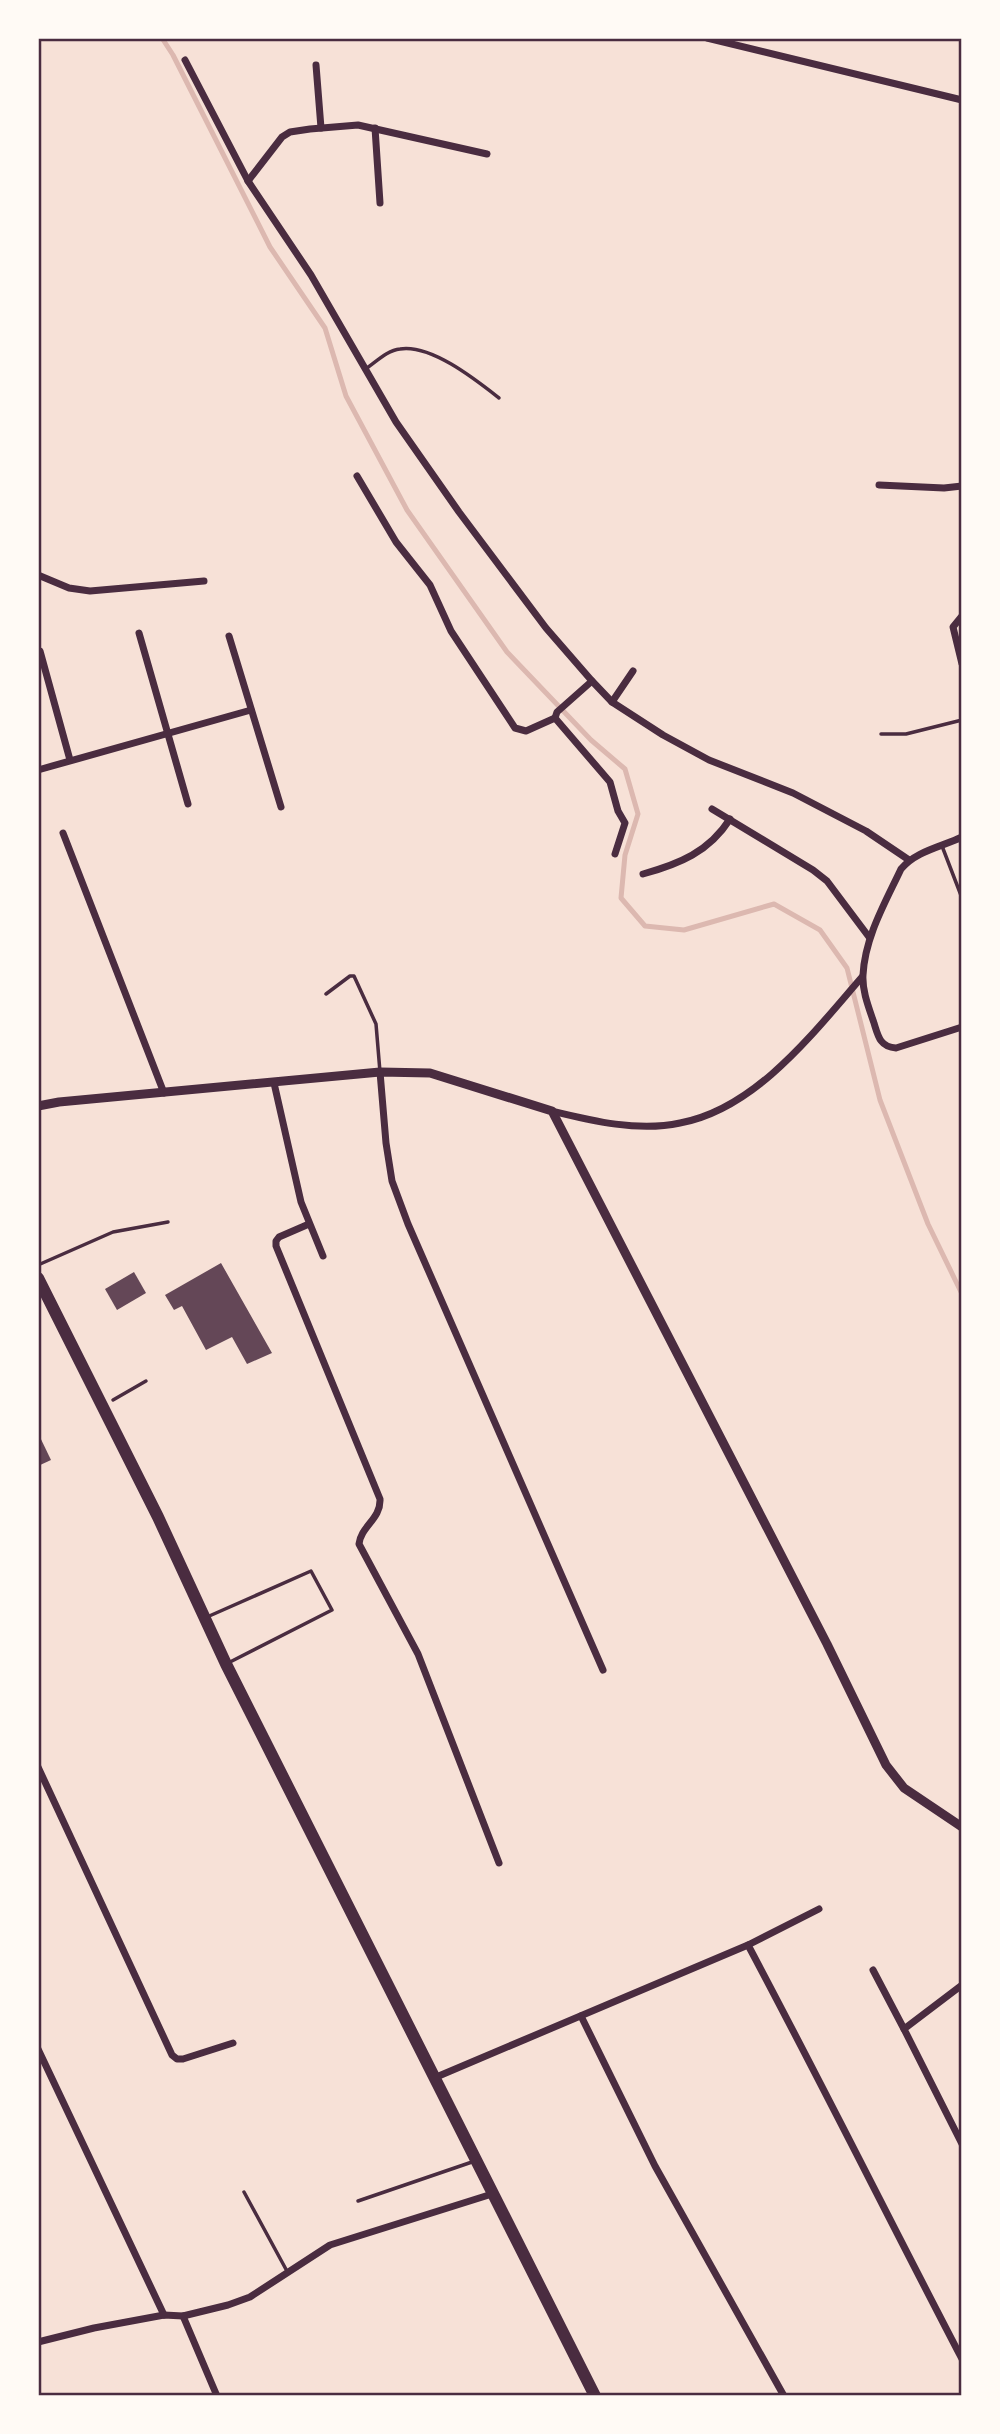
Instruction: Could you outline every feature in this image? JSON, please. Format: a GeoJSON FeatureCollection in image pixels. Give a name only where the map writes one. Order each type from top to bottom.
{"type":"FeatureCollection","features":[{"type":"Feature","properties":{"kind":"main road"},"geometry":{"type":"LineString","coordinates":[[38,1278],[226,1664],[595,2396]]}},
{"type":"Feature","properties":{"kind":"street"},"geometry":{"type":"LineString","coordinates":[[707,38],[961,100]]}},
{"type":"Feature","properties":{"kind":"street"},"geometry":{"type":"LineString","coordinates":[[184,60],[248,181],[311,275],[396,422],[546,628],[592,681],[612,702],[663,735],[709,760],[793,793],[866,831],[909,860]]}},
{"type":"Feature","properties":{"kind":"street"},"geometry":{"type":"LineString","coordinates":[[316,65],[321,128]]}},
{"type":"Feature","properties":{"kind":"street"},"geometry":{"type":"LineString","coordinates":[[248,181],[282,137],[290,132],[321,128],[358,125],[487,154]]}},
{"type":"Feature","properties":{"kind":"street"},"geometry":{"type":"LineString","coordinates":[[374,128],[380,203]]}},
{"type":"Feature","properties":{"kind":"street"},"geometry":{"type":"LineString","coordinates":[[357,476],[396,542],[435,593],[451,631],[516,727],[526,731],[556,715],[592,681]]}},
{"type":"Feature","properties":{"kind":"street"},"geometry":{"type":"LineString","coordinates":[[879,485],[944,488],[961,486]]}},
{"type":"Feature","properties":{"kind":"street"},"geometry":{"type":"LineString","coordinates":[[38,575],[69,588],[90,591],[204,581]]}},
{"type":"Feature","properties":{"kind":"street"},"geometry":{"type":"LineString","coordinates":[[961,616],[953,627],[961,664]]}},
{"type":"Feature","properties":{"kind":"street"},"geometry":{"type":"LineString","coordinates":[[139,633],[188,804]]}},
{"type":"Feature","properties":{"kind":"street"},"geometry":{"type":"LineString","coordinates":[[229,636],[281,807]]}},
{"type":"Feature","properties":{"kind":"street"},"geometry":{"type":"LineString","coordinates":[[40,651],[70,760]]}},
{"type":"Feature","properties":{"kind":"street"},"geometry":{"type":"LineString","coordinates":[[612,702],[633,671]]}},
{"type":"Feature","properties":{"kind":"street"},"geometry":{"type":"LineString","coordinates":[[38,769],[251,710]]}},
{"type":"Feature","properties":{"kind":"street"},"geometry":{"type":"LineString","coordinates":[[556,715],[610,782],[618,811],[625,823],[615,854]]}},
{"type":"Feature","properties":{"kind":"street"},"geometry":{"type":"LineString","coordinates":[[712,809],[827,881],[869,937]]}},
{"type":"Feature","properties":{"kind":"street"},"geometry":{"type":"LineString","coordinates":[[643,874],[692,857],[708,846],[730,819]]}},
{"type":"Feature","properties":{"kind":"street"},"geometry":{"type":"LineString","coordinates":[[63,833],[164,1093]]}},
{"type":"Feature","properties":{"kind":"street"},"geometry":{"type":"LineString","coordinates":[[961,838],[909,860],[901,869],[869,937],[862,977],[867,1004],[880,1042],[887,1048],[896,1048],[961,1027]]}},
{"type":"Feature","properties":{"kind":"street"},"geometry":{"type":"LineString","coordinates":[[38,1105],[380,1072],[430,1073],[552,1111],[594,1121],[633,1126],[680,1124],[722,1109],[754,1088],[816,1031],[862,977]]}},
{"type":"Feature","properties":{"kind":"street"},"geometry":{"type":"LineString","coordinates":[[380,1072],[386,1143],[393,1181],[408,1224],[603,1670]]}},
{"type":"Feature","properties":{"kind":"street"},"geometry":{"type":"LineString","coordinates":[[274,1083],[301,1202],[323,1256]]}},
{"type":"Feature","properties":{"kind":"street"},"geometry":{"type":"LineString","coordinates":[[552,1111],[827,1644],[886,1765],[904,1788],[961,1827]]}},
{"type":"Feature","properties":{"kind":"street"},"geometry":{"type":"LineString","coordinates":[[309,1224],[279,1237],[276,1246],[380,1499],[381,1508],[362,1533],[359,1544],[418,1654],[499,1863]]}},
{"type":"Feature","properties":{"kind":"street"},"geometry":{"type":"LineString","coordinates":[[38,1767],[172,2055],[183,2059],[233,2043]]}},
{"type":"Feature","properties":{"kind":"street"},"geometry":{"type":"LineString","coordinates":[[434,2079],[748,1945],[819,1909]]}},
{"type":"Feature","properties":{"kind":"street"},"geometry":{"type":"LineString","coordinates":[[748,1945],[822,2082],[961,2359]]}},
{"type":"Feature","properties":{"kind":"street"},"geometry":{"type":"LineString","coordinates":[[873,1970],[959,2132],[961,2144]]}},
{"type":"Feature","properties":{"kind":"street"},"geometry":{"type":"LineString","coordinates":[[904,2029],[961,1985]]}},
{"type":"Feature","properties":{"kind":"street"},"geometry":{"type":"LineString","coordinates":[[581,2016],[655,2166],[784,2396]]}},
{"type":"Feature","properties":{"kind":"street"},"geometry":{"type":"LineString","coordinates":[[38,2049],[164,2315]]}},
{"type":"Feature","properties":{"kind":"street"},"geometry":{"type":"LineString","coordinates":[[38,2342],[93,2328],[164,2315],[183,2316],[239,2301],[288,2274],[330,2245],[492,2194]]}},
{"type":"Feature","properties":{"kind":"street"},"geometry":{"type":"LineString","coordinates":[[183,2316],[217,2396]]}},
{"type":"Feature","properties":{"kind":"lane"},"geometry":{"type":"LineString","coordinates":[[365,369],[390,352],[402,348],[417,350],[445,360],[499,398]]}},
{"type":"Feature","properties":{"kind":"lane"},"geometry":{"type":"LineString","coordinates":[[881,734],[906,733],[961,720]]}},
{"type":"Feature","properties":{"kind":"lane"},"geometry":{"type":"LineString","coordinates":[[942,846],[961,898]]}},
{"type":"Feature","properties":{"kind":"lane"},"geometry":{"type":"LineString","coordinates":[[326,994],[350,976],[354,976],[376,1024],[380,1072]]}},
{"type":"Feature","properties":{"kind":"lane"},"geometry":{"type":"LineString","coordinates":[[38,1265],[113,1233],[168,1222]]}},
{"type":"Feature","properties":{"kind":"lane"},"geometry":{"type":"LineString","coordinates":[[205,1618],[311,1571],[332,1610],[226,1664]]}},
{"type":"Feature","properties":{"kind":"lane"},"geometry":{"type":"LineString","coordinates":[[358,2201],[475,2161]]}},
{"type":"Feature","properties":{"kind":"lane"},"geometry":{"type":"LineString","coordinates":[[244,2192],[288,2274]]}},
{"type":"Feature","properties":{"kind":"path"},"geometry":{"type":"LineString","coordinates":[[102,1406],[145,1381]]}},
{"type":"Feature","properties":{"kind":"building"},"geometry":{"type":"Polygon","coordinates":[[[221,1263],[272,1353],[247,1364],[232,1337],[206,1350],[182,1306],[174,1310],[165,1295],[221,1263]]]}},
{"type":"Feature","properties":{"kind":"building"},"geometry":{"type":"Polygon","coordinates":[[[134,1272],[146,1293],[117,1310],[105,1289],[134,1272]]]}},
{"type":"Feature","properties":{"kind":"building"},"geometry":{"type":"Polygon","coordinates":[[[38,1433],[51,1460],[38,1466],[38,1433]]]}},
{"type":"Feature","properties":{"kind":"waterway"},"geometry":{"type":"LineString","coordinates":[[162,38],[270,247],[325,328],[346,396],[407,510],[507,652],[591,740],[625,769],[638,814],[625,855],[621,898],[645,926],[684,930],[774,904],[820,930],[847,968],[880,1100],[928,1224],[962,1294]]}}]}
